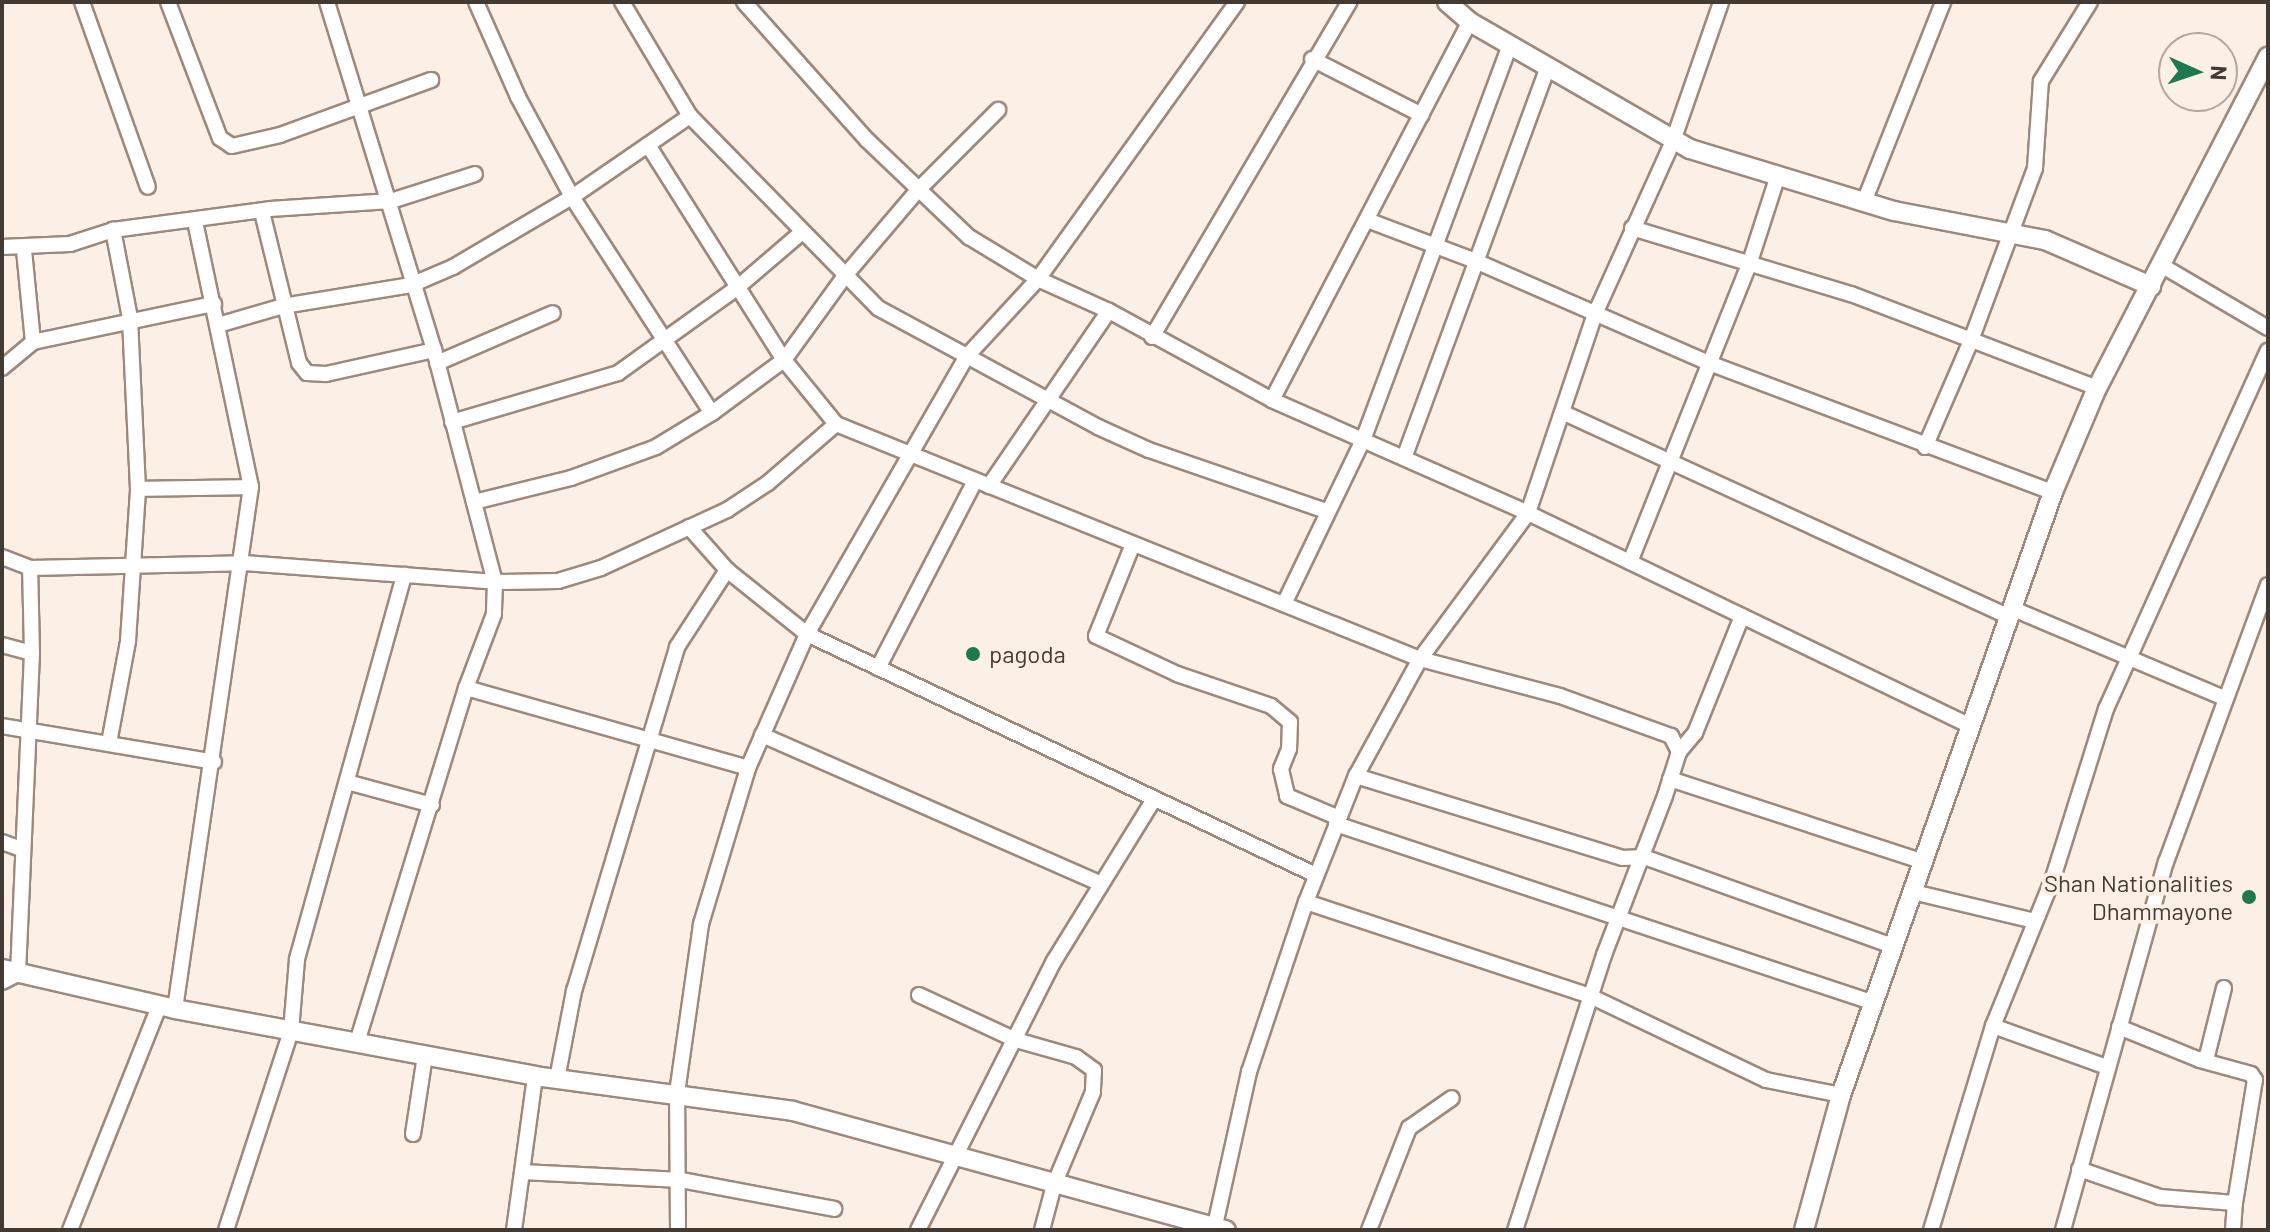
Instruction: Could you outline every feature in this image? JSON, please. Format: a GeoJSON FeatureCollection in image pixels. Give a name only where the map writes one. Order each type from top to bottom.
{"type":"FeatureCollection","features":[{"type":"Feature","properties":{"kind":"street"},"geometry":{"type":"LineString","coordinates":[[82,2],[148,187]]}},
{"type":"Feature","properties":{"kind":"street"},"geometry":{"type":"LineString","coordinates":[[168,2],[220,138],[232,146],[431,80]]}},
{"type":"Feature","properties":{"kind":"street"},"geometry":{"type":"LineString","coordinates":[[327,2],[391,201],[411,285],[436,357],[495,582],[494,614],[466,688],[357,1043]]}},
{"type":"Feature","properties":{"kind":"street"},"geometry":{"type":"LineString","coordinates":[[476,2],[518,97],[572,197],[712,413]]}},
{"type":"Feature","properties":{"kind":"street"},"geometry":{"type":"LineString","coordinates":[[622,2],[690,116],[844,277],[902,325],[1149,450],[1326,511]]}},
{"type":"Feature","properties":{"kind":"street"},"geometry":{"type":"LineString","coordinates":[[744,2],[867,140],[969,237],[1038,279],[1109,311],[1272,400],[1528,513],[1969,725]]}},
{"type":"Feature","properties":{"kind":"street"},"geometry":{"type":"LineString","coordinates":[[678,1230],[681,1180],[677,1093],[701,924],[748,768],[807,634],[912,457],[966,357],[1038,279],[1237,2]]}},
{"type":"Feature","properties":{"kind":"street"},"geometry":{"type":"LineString","coordinates":[[1152,337],[1312,59],[1349,2]]}},
{"type":"Feature","properties":{"kind":"street"},"geometry":{"type":"LineString","coordinates":[[1447,2],[1470,22],[1673,141],[1864,202],[2045,240],[2151,286]]}},
{"type":"Feature","properties":{"kind":"street"},"geometry":{"type":"LineString","coordinates":[[30,568],[32,653],[21,849],[7,975],[535,1076],[793,1111],[1218,1229],[1249,1072],[1306,902],[1356,776],[1420,659],[1528,513],[1595,314],[1673,141],[1721,2]]}},
{"type":"Feature","properties":{"kind":"street"},"geometry":{"type":"LineString","coordinates":[[1864,202],[1943,2]]}},
{"type":"Feature","properties":{"kind":"street"},"geometry":{"type":"LineString","coordinates":[[1925,447],[2014,232],[2035,168],[2041,81],[2090,2]]}},
{"type":"Feature","properties":{"kind":"street"},"geometry":{"type":"LineString","coordinates":[[1272,400],[1470,22]]}},
{"type":"Feature","properties":{"kind":"street"},"geometry":{"type":"LineString","coordinates":[[1284,604],[1326,511],[1363,440],[1510,45]]}},
{"type":"Feature","properties":{"kind":"street"},"geometry":{"type":"LineString","coordinates":[[1804,1230],[1841,1095],[2053,492],[2097,388],[2268,56]]}},
{"type":"Feature","properties":{"kind":"street"},"geometry":{"type":"LineString","coordinates":[[1312,59],[1422,115]]}},
{"type":"Feature","properties":{"kind":"street"},"geometry":{"type":"LineString","coordinates":[[1404,458],[1473,260],[1548,67]]}},
{"type":"Feature","properties":{"kind":"street"},"geometry":{"type":"LineString","coordinates":[[474,502],[571,478],[656,447],[712,413],[784,360],[844,277],[919,189],[998,110]]}},
{"type":"Feature","properties":{"kind":"street"},"geometry":{"type":"LineString","coordinates":[[218,325],[283,306],[411,285],[572,197],[690,116]]}},
{"type":"Feature","properties":{"kind":"street"},"geometry":{"type":"LineString","coordinates":[[648,145],[784,360],[836,424],[1420,659],[1602,711],[1671,736],[1679,752]]}},
{"type":"Feature","properties":{"kind":"street"},"geometry":{"type":"LineString","coordinates":[[2,247],[24,250],[70,244],[113,230],[262,212],[391,201],[475,174]]}},
{"type":"Feature","properties":{"kind":"street"},"geometry":{"type":"LineString","coordinates":[[1630,562],[1749,265],[1778,175]]}},
{"type":"Feature","properties":{"kind":"street"},"geometry":{"type":"LineString","coordinates":[[262,212],[283,306],[299,363],[307,373],[326,374],[436,357],[553,313]]}},
{"type":"Feature","properties":{"kind":"street"},"geometry":{"type":"LineString","coordinates":[[1367,220],[1473,260],[1709,363],[1925,447],[2053,492]]}},
{"type":"Feature","properties":{"kind":"street"},"geometry":{"type":"LineString","coordinates":[[70,1230],[167,1008],[214,762],[244,563],[251,487],[195,221]]}},
{"type":"Feature","properties":{"kind":"street"},"geometry":{"type":"LineString","coordinates":[[1632,228],[1851,294],[1970,343],[2097,388]]}},
{"type":"Feature","properties":{"kind":"street"},"geometry":{"type":"LineString","coordinates":[[109,743],[135,565],[138,489],[130,318],[113,230]]}},
{"type":"Feature","properties":{"kind":"street"},"geometry":{"type":"LineString","coordinates":[[452,422],[618,373],[738,287],[801,233]]}},
{"type":"Feature","properties":{"kind":"street"},"geometry":{"type":"LineString","coordinates":[[24,250],[33,342]]}},
{"type":"Feature","properties":{"kind":"street"},"geometry":{"type":"LineString","coordinates":[[2161,265],[2268,328]]}},
{"type":"Feature","properties":{"kind":"street"},"geometry":{"type":"LineString","coordinates":[[2,368],[33,342],[130,318],[214,304]]}},
{"type":"Feature","properties":{"kind":"street"},"geometry":{"type":"LineString","coordinates":[[878,668],[982,484],[1051,401],[1109,311]]}},
{"type":"Feature","properties":{"kind":"street"},"geometry":{"type":"LineString","coordinates":[[1931,1230],[1993,1026],[2035,921],[2127,659],[2268,351]]}},
{"type":"Feature","properties":{"kind":"street"},"geometry":{"type":"LineString","coordinates":[[1564,413],[1670,459],[1876,559],[2226,699]]}},
{"type":"Feature","properties":{"kind":"street"},"geometry":{"type":"LineString","coordinates":[[2,557],[30,568],[244,563],[495,582],[558,581],[601,568],[727,510],[768,483],[836,424]]}},
{"type":"Feature","properties":{"kind":"street"},"geometry":{"type":"LineString","coordinates":[[138,489],[251,487]]}},
{"type":"Feature","properties":{"kind":"street"},"geometry":{"type":"LineString","coordinates":[[689,527],[727,570],[807,634],[1153,801],[1316,875]]}},
{"type":"Feature","properties":{"kind":"street"},"geometry":{"type":"LineString","coordinates":[[1133,544],[1096,636],[1177,674],[1271,706],[1290,722],[1289,749],[1281,769],[1287,796],[1338,821],[1874,1003]]}},
{"type":"Feature","properties":{"kind":"street"},"geometry":{"type":"LineString","coordinates":[[557,1079],[574,991],[677,647],[727,570]]}},
{"type":"Feature","properties":{"kind":"street"},"geometry":{"type":"LineString","coordinates":[[226,1230],[291,1031],[297,959],[404,575]]}},
{"type":"Feature","properties":{"kind":"street"},"geometry":{"type":"LineString","coordinates":[[2063,1230],[2166,862],[2268,585]]}},
{"type":"Feature","properties":{"kind":"street"},"geometry":{"type":"LineString","coordinates":[[1515,1230],[1590,996],[1644,857],[1679,752],[1695,733],[1742,616]]}},
{"type":"Feature","properties":{"kind":"street"},"geometry":{"type":"LineString","coordinates":[[2,645],[32,653]]}},
{"type":"Feature","properties":{"kind":"street"},"geometry":{"type":"LineString","coordinates":[[466,688],[647,743],[748,768]]}},
{"type":"Feature","properties":{"kind":"street"},"geometry":{"type":"LineString","coordinates":[[2,726],[214,762]]}},
{"type":"Feature","properties":{"kind":"street"},"geometry":{"type":"LineString","coordinates":[[762,735],[1099,883]]}},
{"type":"Feature","properties":{"kind":"street"},"geometry":{"type":"LineString","coordinates":[[1356,776],[1623,858],[1644,857],[1892,946]]}},
{"type":"Feature","properties":{"kind":"street"},"geometry":{"type":"LineString","coordinates":[[1670,779],[1924,862]]}},
{"type":"Feature","properties":{"kind":"street"},"geometry":{"type":"LineString","coordinates":[[347,782],[432,805]]}},
{"type":"Feature","properties":{"kind":"street"},"geometry":{"type":"LineString","coordinates":[[918,1230],[960,1157],[1016,1040],[1099,883],[1153,801]]}},
{"type":"Feature","properties":{"kind":"street"},"geometry":{"type":"LineString","coordinates":[[2,842],[21,849]]}},
{"type":"Feature","properties":{"kind":"street"},"geometry":{"type":"LineString","coordinates":[[1913,892],[2035,921]]}},
{"type":"Feature","properties":{"kind":"street"},"geometry":{"type":"LineString","coordinates":[[1306,902],[1590,996],[1766,1080],[1841,1095]]}},
{"type":"Feature","properties":{"kind":"street"},"geometry":{"type":"LineString","coordinates":[[2200,1060],[2207,1056],[2224,988]]}},
{"type":"Feature","properties":{"kind":"street"},"geometry":{"type":"LineString","coordinates":[[919,995],[1016,1040],[1076,1057],[1094,1070],[1093,1092],[1054,1185],[1042,1230]]}},
{"type":"Feature","properties":{"kind":"street"},"geometry":{"type":"LineString","coordinates":[[1993,1026],[2107,1067]]}},
{"type":"Feature","properties":{"kind":"street"},"geometry":{"type":"LineString","coordinates":[[2119,1027],[2200,1060],[2251,1074],[2255,1080],[2233,1230]]}},
{"type":"Feature","properties":{"kind":"street"},"geometry":{"type":"LineString","coordinates":[[413,1134],[425,1056]]}},
{"type":"Feature","properties":{"kind":"street"},"geometry":{"type":"LineString","coordinates":[[514,1230],[535,1076]]}},
{"type":"Feature","properties":{"kind":"street"},"geometry":{"type":"LineString","coordinates":[[1369,1230],[1409,1128],[1452,1098]]}},
{"type":"Feature","properties":{"kind":"street"},"geometry":{"type":"LineString","coordinates":[[2079,1169],[2160,1197],[2235,1203]]}},
{"type":"Feature","properties":{"kind":"street"},"geometry":{"type":"LineString","coordinates":[[522,1172],[681,1180],[834,1209]]}},
{"type":"Feature","properties":{"kind":"place","name":"pagoda"},"geometry":{"type":"Point","coordinates":[973,654]}},
{"type":"Feature","properties":{"kind":"place","name":"Shan Nationalities Dhammayone"},"geometry":{"type":"Point","coordinates":[2249,897]}}]}
